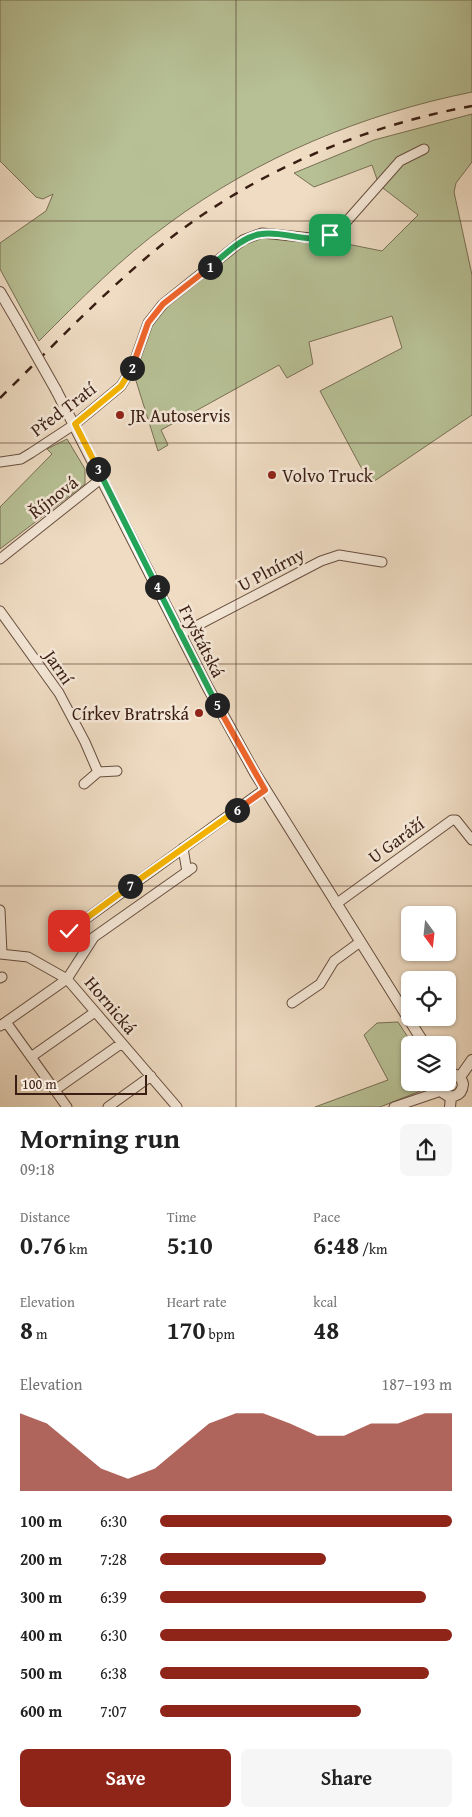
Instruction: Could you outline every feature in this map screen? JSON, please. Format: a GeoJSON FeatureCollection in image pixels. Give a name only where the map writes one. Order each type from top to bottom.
{"type":"FeatureCollection","features":[{"type":"Feature","properties":{"kind":"street","name":"Před Tratí"},"geometry":{"type":"LineString","coordinates":[[0,462],[21,458],[75,424],[121,386],[132,368],[148,323],[163,304],[243,240],[262,233],[321,239],[339,230],[400,161],[424,149]]}},
{"type":"Feature","properties":{"kind":"street","name":"Fryštátská"},"geometry":{"type":"LineString","coordinates":[[0,292],[75,424],[207,686],[265,790],[419,1036]]}},
{"type":"Feature","properties":{"kind":"street","name":"Říjnová"},"geometry":{"type":"LineString","coordinates":[[0,559],[102,478]]}},
{"type":"Feature","properties":{"kind":"street","name":"U Plnírny"},"geometry":{"type":"LineString","coordinates":[[181,634],[321,561],[339,555],[382,562]]}},
{"type":"Feature","properties":{"kind":"street","name":"Jarní"},"geometry":{"type":"LineString","coordinates":[[0,611],[58,693],[85,742],[98,772]]}},
{"type":"Feature","properties":{"kind":"street"},"geometry":{"type":"LineString","coordinates":[[84,784],[98,772],[117,771]]}},
{"type":"Feature","properties":{"kind":"street"},"geometry":{"type":"LineString","coordinates":[[58,939],[265,790]]}},
{"type":"Feature","properties":{"kind":"street","name":"U Garáží"},"geometry":{"type":"LineString","coordinates":[[336,904],[452,820],[456,820],[472,840]]}},
{"type":"Feature","properties":{"kind":"street"},"geometry":{"type":"LineString","coordinates":[[67,1107],[31,1057],[3,1024],[67,979],[94,937],[189,870],[183,848]]}},
{"type":"Feature","properties":{"kind":"street"},"geometry":{"type":"LineString","coordinates":[[0,910],[1,954]]}},
{"type":"Feature","properties":{"kind":"street"},"geometry":{"type":"LineString","coordinates":[[292,1003],[320,984],[334,961],[360,942]]}},
{"type":"Feature","properties":{"kind":"street","name":"Hornická"},"geometry":{"type":"LineString","coordinates":[[1,954],[28,958],[67,979],[177,1107]]}},
{"type":"Feature","properties":{"kind":"street"},"geometry":{"type":"LineString","coordinates":[[31,1057],[95,1012]]}},
{"type":"Feature","properties":{"kind":"street"},"geometry":{"type":"LineString","coordinates":[[55,1090],[122,1043]]}},
{"type":"Feature","properties":{"kind":"street"},"geometry":{"type":"LineString","coordinates":[[460,1077],[472,1060]]}},
{"type":"Feature","properties":{"kind":"street"},"geometry":{"type":"LineString","coordinates":[[444,1091],[450,1102],[463,1088],[460,1077],[456,1075]]}},
{"type":"Feature","properties":{"kind":"street"},"geometry":{"type":"LineString","coordinates":[[108,1107],[151,1076]]}},
{"type":"Feature","properties":{"kind":"street"},"geometry":{"type":"LineString","coordinates":[[394,1107],[430,1091]]}},
{"type":"Feature","properties":{"kind":"green space"},"geometry":{"type":"Polygon","coordinates":[[[0,0],[472,0],[472,92],[391,112],[352,126],[313,141],[238,178],[202,200],[151,237],[101,280],[39,341],[0,269],[0,243],[46,211],[53,194],[43,199],[36,197],[0,161],[0,0]]]}},
{"type":"Feature","properties":{"kind":"green space"},"geometry":{"type":"Polygon","coordinates":[[[472,114],[472,162],[456,183],[454,192],[472,275],[472,415],[370,484],[320,391],[402,348],[392,316],[309,342],[313,364],[287,378],[279,365],[161,430],[168,445],[158,451],[132,368],[142,339],[163,304],[243,240],[262,233],[321,239],[330,235],[342,243],[382,251],[418,215],[379,185],[372,165],[314,187],[294,173],[374,140],[472,114]]]}},
{"type":"Feature","properties":{"kind":"green space"},"geometry":{"type":"Polygon","coordinates":[[[67,439],[85,469],[85,484],[0,549],[0,507],[52,454],[47,449],[67,439]]]}},
{"type":"Feature","properties":{"kind":"green space"},"geometry":{"type":"Polygon","coordinates":[[[398,1022],[407,1036],[401,1036],[401,1091],[420,1091],[380,1107],[315,1107],[388,1080],[364,1035],[377,1023],[398,1022]]]}},
{"type":"Feature","properties":{"kind":"railway"},"geometry":{"type":"LineString","coordinates":[[0,398],[133,269],[188,225],[225,200],[263,178],[344,142],[386,127],[472,106]]}},
{"type":"Feature","properties":{"kind":"place","name":"JR Autoservis"},"geometry":{"type":"Point","coordinates":[120,415]}},
{"type":"Feature","properties":{"kind":"place","name":"Volvo Truck"},"geometry":{"type":"Point","coordinates":[272,475]}},
{"type":"Feature","properties":{"kind":"place","name":"Církev Bratrská"},"geometry":{"type":"Point","coordinates":[199,713]}},
{"type":"Feature","properties":{"kind":"route"},"geometry":{"type":"LineString","coordinates":[[69,931],[265,790],[207,686],[75,424],[121,386],[132,368],[148,323],[163,304],[243,240],[262,233],[321,239],[330,235]]}}]}
